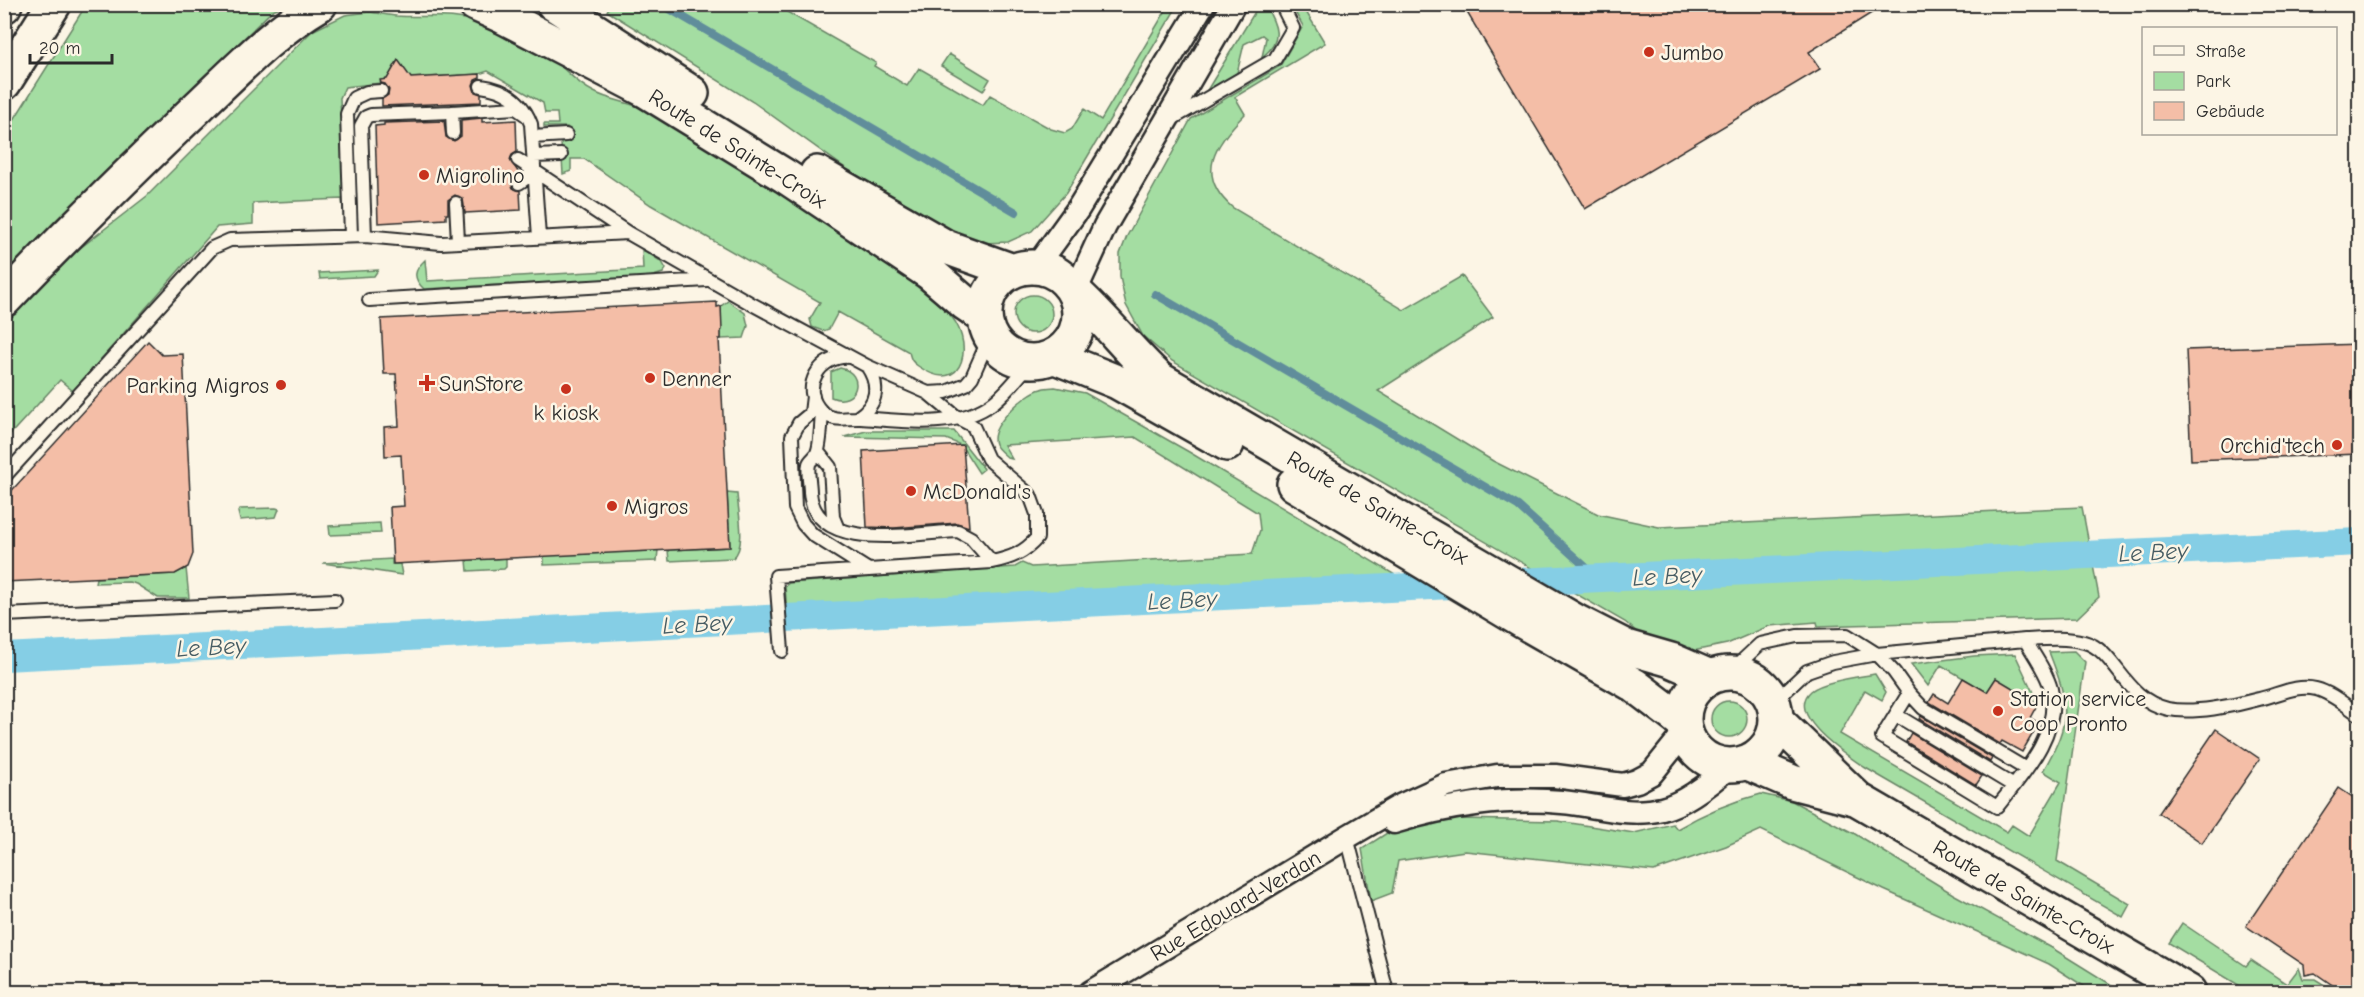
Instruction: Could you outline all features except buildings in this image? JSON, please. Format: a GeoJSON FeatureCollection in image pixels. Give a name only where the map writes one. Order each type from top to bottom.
{"type":"FeatureCollection","features":[{"type":"Feature","properties":{"kind":"main road"},"geometry":{"type":"LineString","coordinates":[[4,83],[54,4]]}},
{"type":"Feature","properties":{"kind":"main road"},"geometry":{"type":"LineString","coordinates":[[4,300],[137,166],[250,58],[283,29],[320,4]]}},
{"type":"Feature","properties":{"kind":"main road","name":"Route de Sainte-Croix"},"geometry":{"type":"LineString","coordinates":[[475,4],[655,96],[785,176],[930,273],[988,326]]}},
{"type":"Feature","properties":{"kind":"main road","name":"Route de Sainte-Croix"},"geometry":{"type":"LineString","coordinates":[[554,4],[822,176],[946,247],[1025,269]]}},
{"type":"Feature","properties":{"kind":"main road"},"geometry":{"type":"LineString","coordinates":[[1025,269],[1052,271],[1065,280],[1075,292],[1079,306],[1080,321],[1067,348],[1043,359],[1015,359],[1000,350],[988,326],[986,302],[992,289],[1001,278],[1025,269]]}},
{"type":"Feature","properties":{"kind":"main road","name":"Route de Sainte-Croix"},"geometry":{"type":"LineString","coordinates":[[1075,292],[1103,318],[1131,353],[1159,379],[1577,622],[1626,647],[1720,675]]}},
{"type":"Feature","properties":{"kind":"main road","name":"Route de Sainte-Croix"},"geometry":{"type":"LineString","coordinates":[[1043,359],[1117,382],[1240,452],[1634,685],[1685,727]]}},
{"type":"Feature","properties":{"kind":"main road"},"geometry":{"type":"LineString","coordinates":[[1720,675],[1744,675],[1756,681],[1766,691],[1774,712],[1774,733],[1767,746],[1758,756],[1739,764],[1716,763],[1703,757],[1692,746],[1685,727],[1684,711],[1693,691],[1720,675]]}},
{"type":"Feature","properties":{"kind":"main road","name":"Route de Sainte-Croix"},"geometry":{"type":"LineString","coordinates":[[1774,712],[1859,800]]}},
{"type":"Feature","properties":{"kind":"main road","name":"Route de Sainte-Croix"},"geometry":{"type":"LineString","coordinates":[[1739,764],[1792,782],[1859,800],[2189,993]]}},
{"type":"Feature","properties":{"kind":"street"},"geometry":{"type":"LineString","coordinates":[[1025,269],[1078,209],[1203,4]]}},
{"type":"Feature","properties":{"kind":"street"},"geometry":{"type":"LineString","coordinates":[[1075,292],[1105,226],[1234,4]]}},
{"type":"Feature","properties":{"kind":"street"},"geometry":{"type":"LineString","coordinates":[[1347,837],[1400,806],[1446,785],[1497,776],[1555,776],[1623,785],[1637,781],[1652,772],[1685,727]]}},
{"type":"Feature","properties":{"kind":"street"},"geometry":{"type":"LineString","coordinates":[[1347,837],[1422,813],[1499,801],[1561,802],[1626,812],[1665,808],[1707,786],[1739,764]]}},
{"type":"Feature","properties":{"kind":"street","name":"Rue Edouard-Verdan"},"geometry":{"type":"LineString","coordinates":[[1091,993],[1347,837]]}},
{"type":"Feature","properties":{"kind":"lane"},"geometry":{"type":"LineString","coordinates":[[1164,123],[1188,112],[1275,59],[1293,28],[1281,4]]}},
{"type":"Feature","properties":{"kind":"lane"},"geometry":{"type":"LineString","coordinates":[[481,86],[499,88],[519,101],[529,120],[534,156],[539,237]]}},
{"type":"Feature","properties":{"kind":"lane"},"geometry":{"type":"LineString","coordinates":[[351,236],[348,114],[354,98],[367,92],[381,91]]}},
{"type":"Feature","properties":{"kind":"lane"},"geometry":{"type":"LineString","coordinates":[[365,236],[361,126],[366,117],[516,108],[529,120]]}},
{"type":"Feature","properties":{"kind":"lane"},"geometry":{"type":"LineString","coordinates":[[452,112],[453,133]]}},
{"type":"Feature","properties":{"kind":"lane"},"geometry":{"type":"LineString","coordinates":[[532,137],[566,135]]}},
{"type":"Feature","properties":{"kind":"lane"},"geometry":{"type":"LineString","coordinates":[[534,156],[561,155]]}},
{"type":"Feature","properties":{"kind":"lane"},"geometry":{"type":"LineString","coordinates":[[518,160],[628,233],[708,280],[867,366],[928,393],[958,418],[973,426],[988,459],[1030,495],[1037,514],[1039,532],[1032,544],[1016,556],[992,562],[867,569],[777,581],[782,651]]}},
{"type":"Feature","properties":{"kind":"lane"},"geometry":{"type":"LineString","coordinates":[[519,183],[535,172]]}},
{"type":"Feature","properties":{"kind":"lane"},"geometry":{"type":"LineString","coordinates":[[456,203],[458,241]]}},
{"type":"Feature","properties":{"kind":"lane"},"geometry":{"type":"LineString","coordinates":[[4,477],[217,244],[230,240],[351,236],[441,243],[628,233]]}},
{"type":"Feature","properties":{"kind":"lane"},"geometry":{"type":"LineString","coordinates":[[369,300],[708,280]]}},
{"type":"Feature","properties":{"kind":"lane"},"geometry":{"type":"LineString","coordinates":[[928,393],[946,392],[966,384],[972,377],[988,326]]}},
{"type":"Feature","properties":{"kind":"lane"},"geometry":{"type":"LineString","coordinates":[[851,357],[842,356],[825,363],[814,378],[811,413],[799,423],[792,436],[795,508],[803,524],[813,535],[867,569]]}},
{"type":"Feature","properties":{"kind":"lane"},"geometry":{"type":"LineString","coordinates":[[822,412],[841,420],[858,417],[910,421],[958,418],[974,414],[994,402],[1043,359]]}},
{"type":"Feature","properties":{"kind":"lane"},"geometry":{"type":"LineString","coordinates":[[858,417],[870,407],[876,393],[873,375],[867,366]]}},
{"type":"Feature","properties":{"kind":"lane"},"geometry":{"type":"LineString","coordinates":[[813,393],[822,412],[818,452],[809,464],[811,502],[817,514],[839,530],[863,536],[958,531],[971,538],[992,562]]}},
{"type":"Feature","properties":{"kind":"lane"},"geometry":{"type":"LineString","coordinates":[[973,426],[983,408]]}},
{"type":"Feature","properties":{"kind":"lane"},"geometry":{"type":"LineString","coordinates":[[818,452],[830,467],[832,517],[839,530]]}},
{"type":"Feature","properties":{"kind":"lane"},"geometry":{"type":"LineString","coordinates":[[4,615],[335,600]]}},
{"type":"Feature","properties":{"kind":"lane"},"geometry":{"type":"LineString","coordinates":[[1720,675],[1760,644],[1797,636],[1847,635],[1877,654],[1923,708],[2026,769]]}},
{"type":"Feature","properties":{"kind":"lane"},"geometry":{"type":"LineString","coordinates":[[1774,712],[1807,671],[1833,662],[1877,654],[2025,640],[2063,639],[2087,642],[2105,656],[2128,685],[2152,705],[2193,710],[2258,700],[2303,687],[2329,694],[2360,715]]}},
{"type":"Feature","properties":{"kind":"lane"},"geometry":{"type":"LineString","coordinates":[[1909,693],[1882,737],[1997,807],[2026,769],[2044,738],[2053,712],[2051,688],[2025,640]]}},
{"type":"Feature","properties":{"kind":"lane"},"geometry":{"type":"LineString","coordinates":[[1896,715],[2014,786]]}},
{"type":"Feature","properties":{"kind":"lane"},"geometry":{"type":"LineString","coordinates":[[1347,837],[1387,993]]}},
{"type":"Feature","properties":{"kind":"lane"},"geometry":{"type":"LineString","coordinates":[[1971,993],[1984,993]]}},
{"type":"Feature","properties":{"kind":"green space"},"geometry":{"type":"Polygon","coordinates":[[[611,4],[775,5],[876,63],[874,66],[907,86],[919,68],[983,105],[990,95],[1051,129],[1065,133],[1072,129],[1084,109],[1101,120],[1169,5],[1178,5],[1066,193],[1032,231],[1008,242],[984,243],[947,228],[848,170],[753,102],[607,11],[611,4]]]}},
{"type":"Feature","properties":{"kind":"green space"},"geometry":{"type":"Polygon","coordinates":[[[86,5],[284,5],[273,10],[55,221],[5,274],[5,134],[86,5]]]}},
{"type":"Feature","properties":{"kind":"green space"},"geometry":{"type":"Polygon","coordinates":[[[1259,5],[1265,5],[1273,19],[1276,39],[1273,45],[1262,57],[1266,38],[1262,35],[1244,44],[1237,73],[1206,92],[1259,5]]]}},
{"type":"Feature","properties":{"kind":"green space"},"geometry":{"type":"Polygon","coordinates":[[[1291,5],[1302,5],[1325,43],[1235,97],[1245,114],[1225,137],[1213,160],[1214,184],[1221,196],[1233,208],[1404,310],[1462,276],[1493,317],[1378,391],[1493,461],[1598,514],[1659,527],[2082,507],[2099,597],[2077,618],[1818,626],[1817,622],[1769,626],[1727,644],[1693,651],[1663,644],[1637,632],[1625,622],[1172,361],[1143,336],[1126,305],[1120,277],[1120,254],[1127,236],[1191,119],[1280,66],[1303,26],[1291,5]]]}},
{"type":"Feature","properties":{"kind":"green space"},"geometry":{"type":"Polygon","coordinates":[[[369,12],[396,16],[460,18],[499,30],[548,55],[575,80],[599,95],[641,108],[671,124],[818,217],[939,304],[956,323],[961,336],[963,349],[961,362],[956,371],[947,376],[934,375],[914,363],[909,352],[838,312],[829,329],[823,331],[812,327],[810,319],[820,302],[651,205],[584,159],[571,159],[571,171],[563,174],[561,143],[567,142],[567,127],[544,127],[544,124],[558,124],[557,113],[545,113],[543,103],[488,71],[479,74],[408,78],[393,70],[389,79],[381,80],[381,83],[345,87],[340,98],[346,220],[344,220],[342,199],[253,203],[253,224],[217,227],[73,391],[60,380],[5,440],[5,324],[57,266],[147,196],[312,31],[345,15],[369,12]]]}},
{"type":"Feature","properties":{"kind":"green space"},"geometry":{"type":"Polygon","coordinates":[[[949,54],[990,79],[983,91],[941,66],[949,54]]]}},
{"type":"Feature","properties":{"kind":"green space"},"geometry":{"type":"Polygon","coordinates":[[[642,249],[662,262],[666,269],[663,273],[650,277],[424,289],[416,278],[419,267],[425,260],[427,281],[643,269],[642,249]]]}},
{"type":"Feature","properties":{"kind":"green space"},"geometry":{"type":"Polygon","coordinates":[[[378,270],[374,276],[320,279],[319,273],[378,270]]]}},
{"type":"Feature","properties":{"kind":"green space"},"geometry":{"type":"Polygon","coordinates":[[[1033,295],[1047,300],[1052,314],[1047,328],[1033,333],[1019,328],[1014,314],[1019,300],[1033,295]]]}},
{"type":"Feature","properties":{"kind":"green space"},"geometry":{"type":"Polygon","coordinates":[[[728,301],[745,313],[748,326],[744,338],[721,339],[721,306],[728,301]]]}},
{"type":"Feature","properties":{"kind":"green space"},"geometry":{"type":"Polygon","coordinates":[[[840,368],[854,376],[856,382],[852,394],[840,399],[831,397],[831,372],[840,368]]]}},
{"type":"Feature","properties":{"kind":"green space"},"geometry":{"type":"Polygon","coordinates":[[[1055,387],[1085,393],[1407,582],[787,613],[785,586],[789,583],[1015,567],[1022,563],[1031,567],[1252,554],[1260,530],[1258,513],[1135,437],[1004,445],[1012,459],[1008,458],[995,444],[994,437],[997,428],[1010,411],[1026,397],[1044,388],[1055,387]]]}},
{"type":"Feature","properties":{"kind":"green space"},"geometry":{"type":"Polygon","coordinates":[[[866,431],[954,431],[984,469],[979,473],[961,445],[946,439],[844,437],[866,431]]]}},
{"type":"Feature","properties":{"kind":"green space"},"geometry":{"type":"Polygon","coordinates":[[[727,493],[737,494],[740,519],[740,546],[733,558],[669,561],[668,550],[730,547],[727,493]]]}},
{"type":"Feature","properties":{"kind":"green space"},"geometry":{"type":"Polygon","coordinates":[[[240,509],[279,509],[276,517],[240,520],[238,512],[240,509]]]}},
{"type":"Feature","properties":{"kind":"green space"},"geometry":{"type":"Polygon","coordinates":[[[380,523],[381,533],[330,535],[329,526],[380,523]]]}},
{"type":"Feature","properties":{"kind":"green space"},"geometry":{"type":"Polygon","coordinates":[[[658,550],[657,561],[544,565],[544,555],[658,550]]]}},
{"type":"Feature","properties":{"kind":"green space"},"geometry":{"type":"Polygon","coordinates":[[[506,558],[504,569],[468,571],[467,560],[506,558]]]}},
{"type":"Feature","properties":{"kind":"green space"},"geometry":{"type":"Polygon","coordinates":[[[392,559],[392,564],[400,564],[402,575],[323,563],[392,559]]]}},
{"type":"Feature","properties":{"kind":"green space"},"geometry":{"type":"Polygon","coordinates":[[[186,568],[189,598],[158,598],[129,582],[95,583],[96,578],[175,574],[186,568]]]}},
{"type":"Feature","properties":{"kind":"green space"},"geometry":{"type":"Polygon","coordinates":[[[2074,651],[2085,662],[2057,861],[2130,904],[2123,917],[1864,767],[1821,733],[1805,711],[1805,701],[1811,691],[1841,680],[1875,674],[1886,692],[1882,700],[1865,690],[1840,734],[2007,832],[2012,825],[2029,836],[2061,782],[2043,771],[2059,738],[2065,713],[2061,686],[2049,652],[2074,651]]]}},
{"type":"Feature","properties":{"kind":"green space"},"geometry":{"type":"Polygon","coordinates":[[[2015,654],[2038,703],[1996,678],[1987,692],[1941,665],[1928,686],[1911,664],[1974,656],[2015,654]]]}},
{"type":"Feature","properties":{"kind":"green space"},"geometry":{"type":"Polygon","coordinates":[[[1729,701],[1742,706],[1747,719],[1742,732],[1729,737],[1716,732],[1711,719],[1716,706],[1729,701]]]}},
{"type":"Feature","properties":{"kind":"green space"},"geometry":{"type":"Polygon","coordinates":[[[1761,794],[1792,801],[1855,834],[1953,894],[2052,948],[2123,992],[2093,992],[2049,964],[1884,890],[1761,830],[1726,846],[1654,871],[1465,851],[1398,861],[1392,893],[1371,901],[1362,849],[1387,833],[1420,822],[1459,819],[1558,821],[1634,833],[1673,824],[1677,829],[1718,808],[1761,794]]]}},
{"type":"Feature","properties":{"kind":"green space"},"geometry":{"type":"Polygon","coordinates":[[[2182,923],[2246,966],[2251,960],[2287,984],[2299,968],[2303,979],[2315,979],[2336,992],[2250,992],[2169,943],[2182,923]]]}},
{"type":"Feature","properties":{"kind":"waterway"},"geometry":{"type":"LineString","coordinates":[[661,4],[1016,212]]}},
{"type":"Feature","properties":{"kind":"waterway"},"geometry":{"type":"LineString","coordinates":[[1155,294],[1518,506],[1598,578]]}},
{"type":"Feature","properties":{"kind":"waterway","name":"Le Bey"},"geometry":{"type":"LineString","coordinates":[[4,657],[2360,542]]}},
{"type":"Feature","properties":{"kind":"place","name":"Jumbo"},"geometry":{"type":"Point","coordinates":[1649,52]}},
{"type":"Feature","properties":{"kind":"place","name":"Migrolino"},"geometry":{"type":"Point","coordinates":[424,175]}},
{"type":"Feature","properties":{"kind":"place","name":"Denner"},"geometry":{"type":"Point","coordinates":[650,378]}},
{"type":"Feature","properties":{"kind":"place","name":"SunStore"},"geometry":{"type":"Point","coordinates":[427,383]}},
{"type":"Feature","properties":{"kind":"place","name":"Parking Migros"},"geometry":{"type":"Point","coordinates":[281,385]}},
{"type":"Feature","properties":{"kind":"place","name":"k kiosk"},"geometry":{"type":"Point","coordinates":[566,389]}},
{"type":"Feature","properties":{"kind":"place","name":"Orchid'tech"},"geometry":{"type":"Point","coordinates":[2337,445]}},
{"type":"Feature","properties":{"kind":"place","name":"McDonald's"},"geometry":{"type":"Point","coordinates":[911,491]}},
{"type":"Feature","properties":{"kind":"place","name":"Migros"},"geometry":{"type":"Point","coordinates":[612,506]}},
{"type":"Feature","properties":{"kind":"place","name":"Station service Coop Pronto"},"geometry":{"type":"Point","coordinates":[1998,711]}}]}
